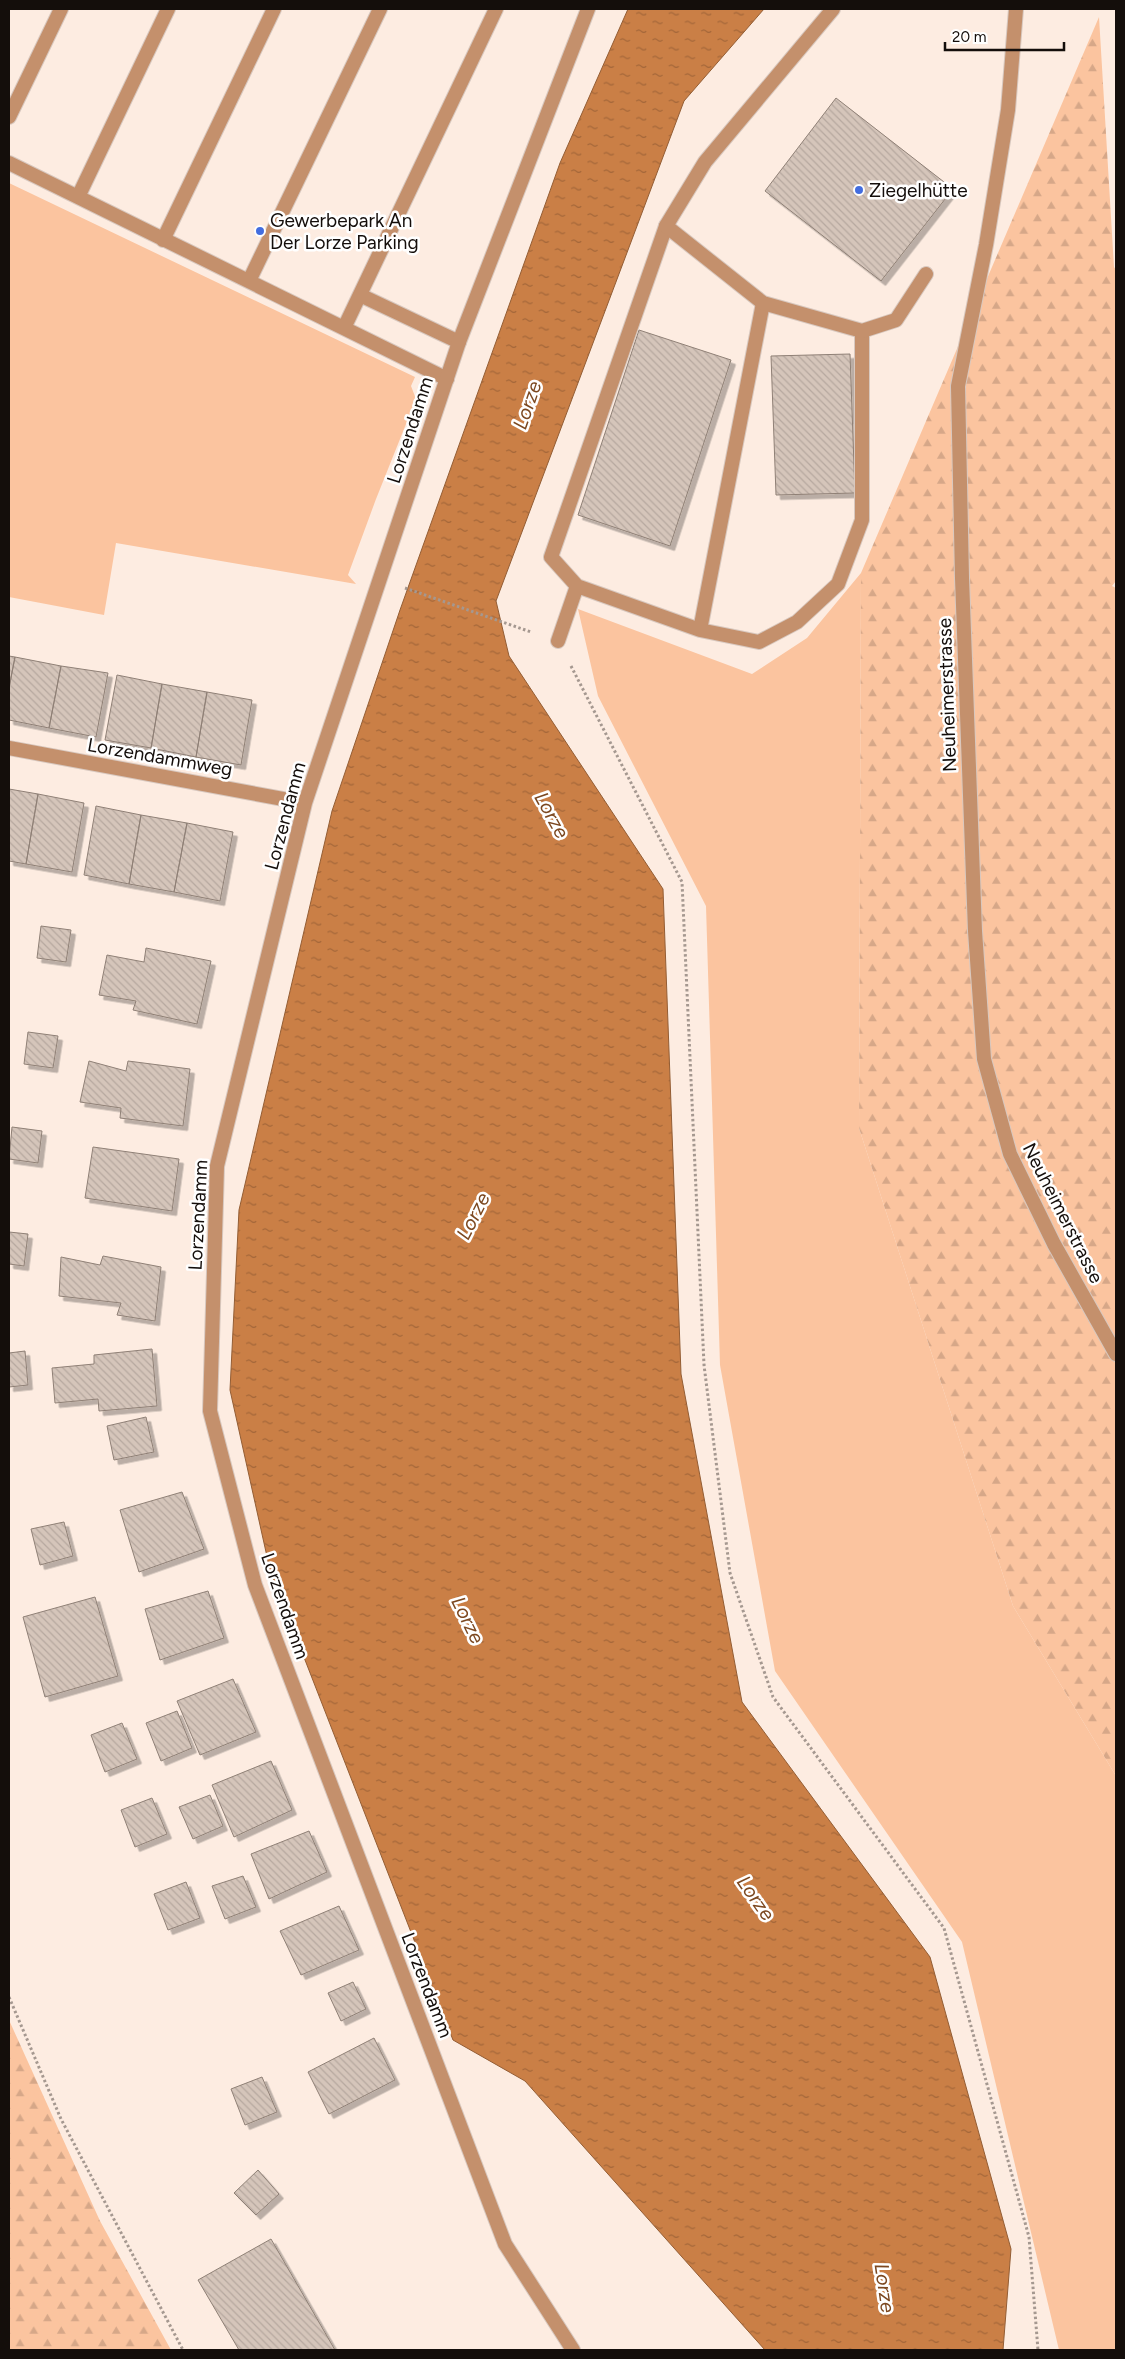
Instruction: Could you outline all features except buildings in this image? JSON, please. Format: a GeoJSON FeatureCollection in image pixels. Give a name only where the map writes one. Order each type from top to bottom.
{"type":"FeatureCollection","features":[{"type":"Feature","properties":{"kind":"street"},"geometry":{"type":"LineString","coordinates":[[9,118],[61,9]]}},
{"type":"Feature","properties":{"kind":"street"},"geometry":{"type":"LineString","coordinates":[[78,197],[168,9]]}},
{"type":"Feature","properties":{"kind":"street"},"geometry":{"type":"LineString","coordinates":[[163,240],[274,9]]}},
{"type":"Feature","properties":{"kind":"street"},"geometry":{"type":"LineString","coordinates":[[249,281],[380,9]]}},
{"type":"Feature","properties":{"kind":"street"},"geometry":{"type":"LineString","coordinates":[[344,328],[496,9]]}},
{"type":"Feature","properties":{"kind":"street","name":"Lorzendamm"},"geometry":{"type":"LineString","coordinates":[[573,2350],[505,2244],[255,1585],[210,1411],[217,1166],[305,803],[459,342],[588,9]]}},
{"type":"Feature","properties":{"kind":"street"},"geometry":{"type":"LineString","coordinates":[[833,9],[705,162],[666,226],[551,557],[577,586],[700,630],[759,642],[797,622],[838,584],[862,520],[862,331]]}},
{"type":"Feature","properties":{"kind":"street","name":"Neuheimerstrasse"},"geometry":{"type":"LineString","coordinates":[[1016,9],[1008,110],[986,245],[958,386],[962,578],[975,922],[984,1059],[1010,1154],[1054,1244],[1116,1354]]}},
{"type":"Feature","properties":{"kind":"street"},"geometry":{"type":"LineString","coordinates":[[9,163],[447,379]]}},
{"type":"Feature","properties":{"kind":"street"},"geometry":{"type":"LineString","coordinates":[[666,226],[763,303],[862,331],[896,320],[926,274]]}},
{"type":"Feature","properties":{"kind":"street"},"geometry":{"type":"LineString","coordinates":[[360,295],[459,342]]}},
{"type":"Feature","properties":{"kind":"street"},"geometry":{"type":"LineString","coordinates":[[700,630],[763,303]]}},
{"type":"Feature","properties":{"kind":"street"},"geometry":{"type":"LineString","coordinates":[[558,641],[577,586]]}},
{"type":"Feature","properties":{"kind":"street","name":"Lorzendammweg"},"geometry":{"type":"LineString","coordinates":[[9,748],[305,803]]}},
{"type":"Feature","properties":{"kind":"path"},"geometry":{"type":"LineString","coordinates":[[380,580],[558,641],[682,882],[704,1365],[730,1573],[772,1697],[944,1928],[1029,2237],[1038,2350]]}},
{"type":"Feature","properties":{"kind":"path"},"geometry":{"type":"LineString","coordinates":[[9,1997],[61,2119],[183,2350]]}},
{"type":"Feature","properties":{"kind":"green space"},"geometry":{"type":"Polygon","coordinates":[[[1099,17],[1114,267],[1116,270],[1116,581],[1112,586],[1116,588],[1116,1776],[1013,1606],[859,1128],[861,573],[1099,17]]]}},
{"type":"Feature","properties":{"kind":"green space"},"geometry":{"type":"Polygon","coordinates":[[[9,183],[415,377],[411,386],[416,399],[348,575],[356,584],[116,543],[104,615],[9,597],[9,183]]]}},
{"type":"Feature","properties":{"kind":"green space"},"geometry":{"type":"Polygon","coordinates":[[[861,573],[859,1128],[1013,1606],[1116,1776],[1116,2350],[1059,2350],[962,1942],[775,1671],[720,1365],[706,906],[598,696],[578,609],[752,674],[807,638],[861,573]]]}},
{"type":"Feature","properties":{"kind":"green space"},"geometry":{"type":"Polygon","coordinates":[[[9,2020],[100,2221],[171,2350],[9,2350],[9,2020]]]}},
{"type":"Feature","properties":{"kind":"water","name":"Lorze"},"geometry":{"type":"Polygon","coordinates":[[[628,9],[764,9],[684,101],[496,601],[509,656],[663,889],[681,1374],[742,1702],[930,1957],[1011,2249],[1003,2350],[765,2350],[525,2081],[453,2040],[270,1570],[230,1390],[239,1210],[332,811],[400,610],[560,163],[628,9]]]}},
{"type":"Feature","properties":{"kind":"place","name":"Ziegelhütte"},"geometry":{"type":"Point","coordinates":[859,190]}},
{"type":"Feature","properties":{"kind":"place","name":"Gewerbepark An Der Lorze Parking"},"geometry":{"type":"Point","coordinates":[260,231]}}]}
